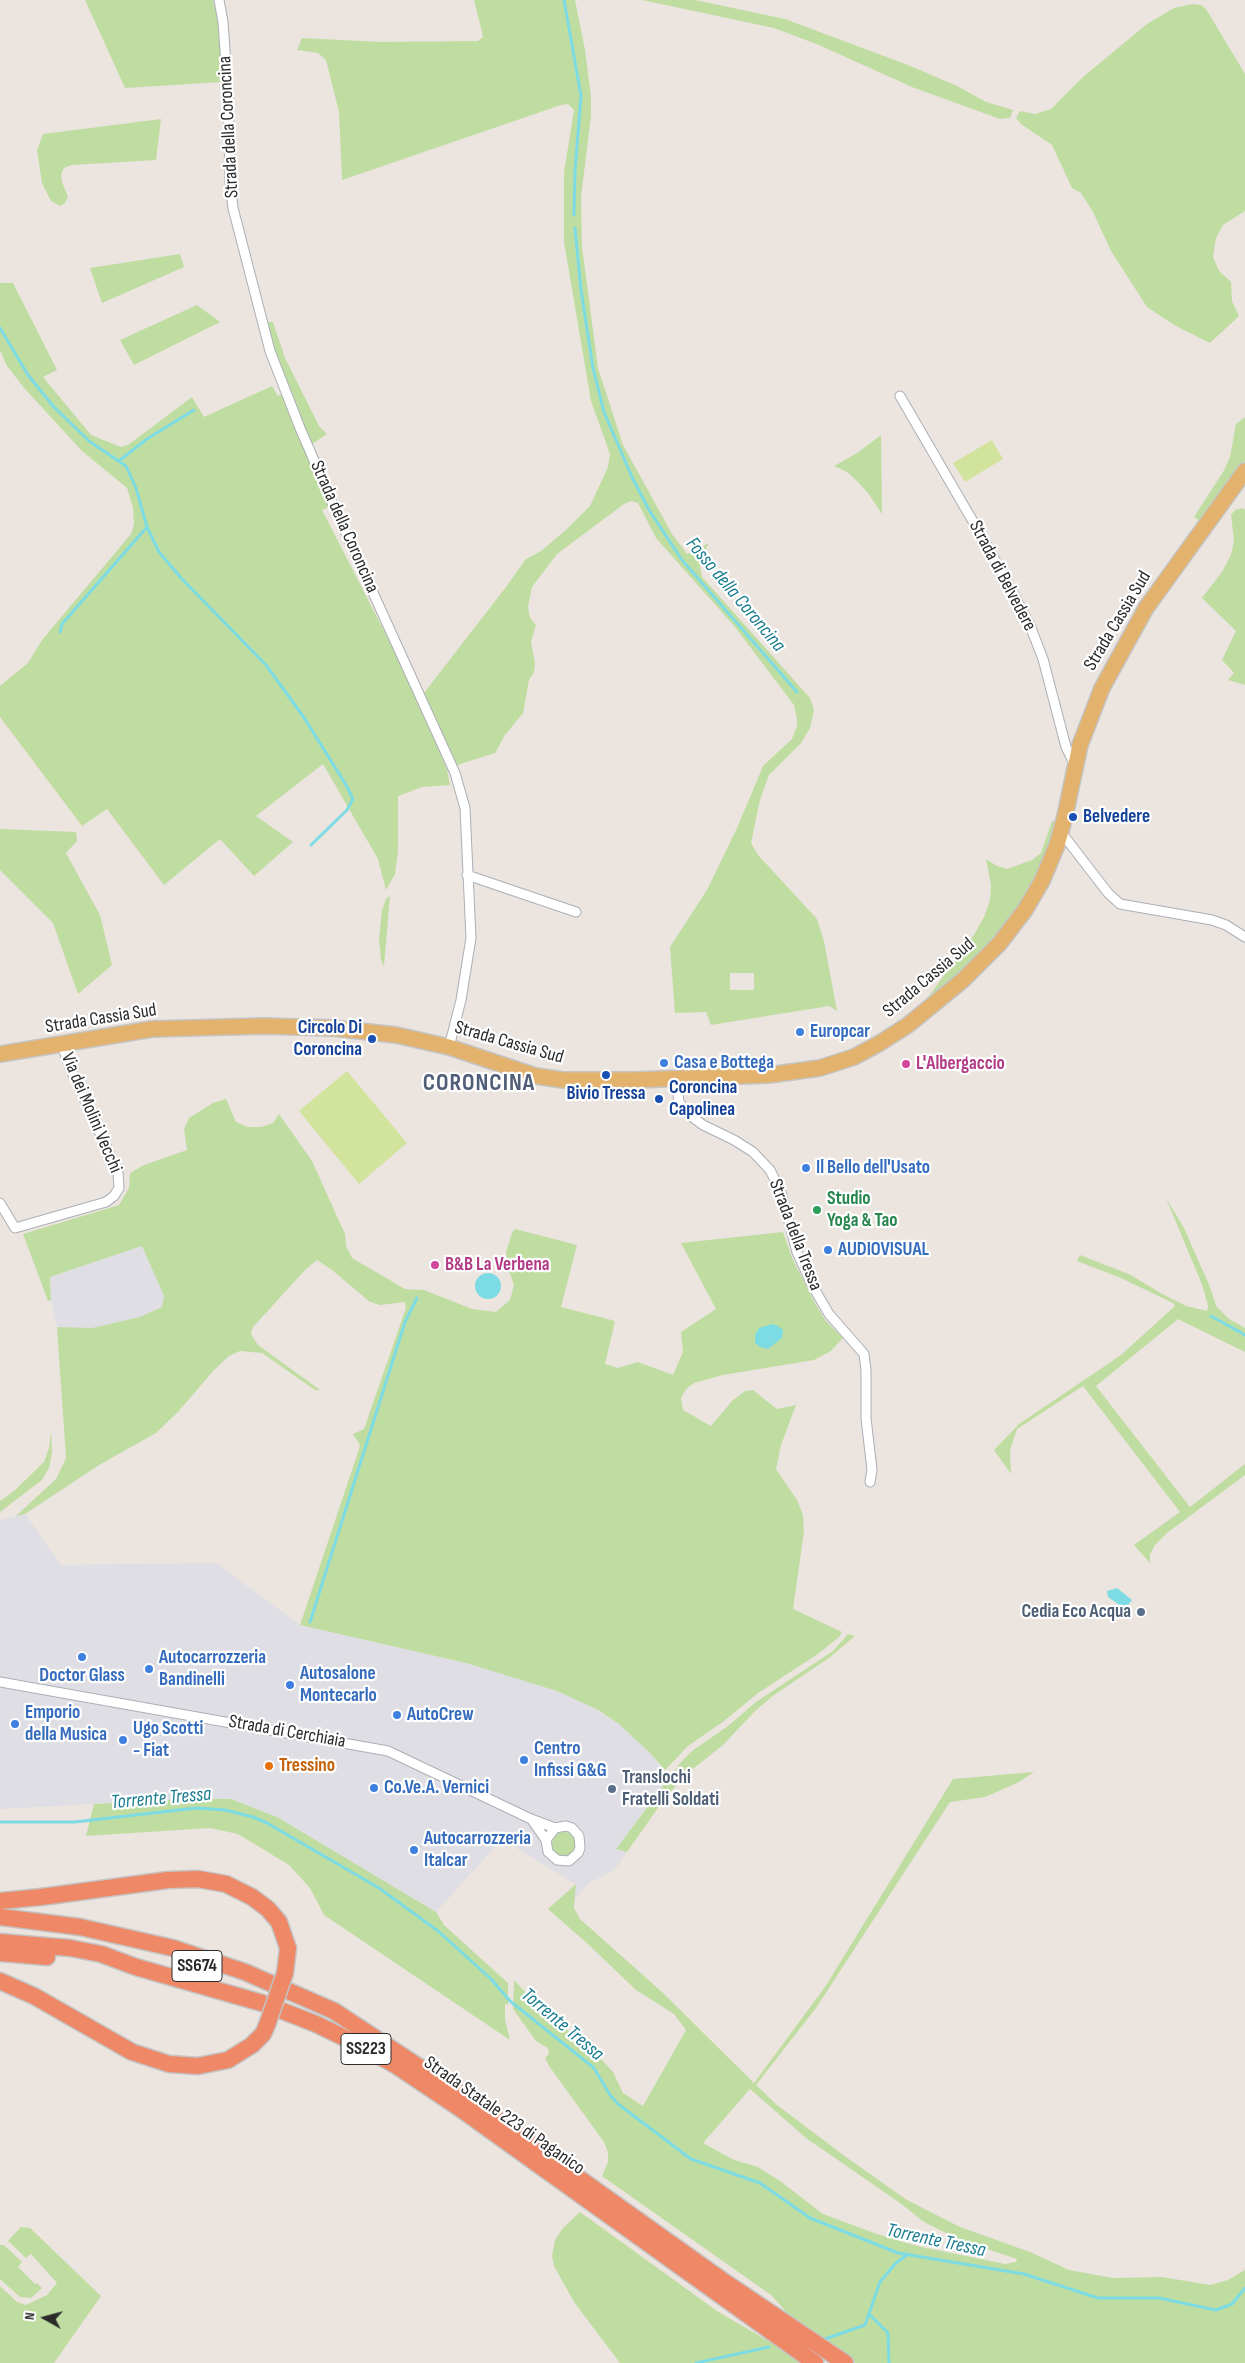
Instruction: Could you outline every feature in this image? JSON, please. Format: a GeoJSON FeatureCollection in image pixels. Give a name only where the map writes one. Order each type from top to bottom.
{"type":"FeatureCollection","features":[{"type":"Feature","properties":{"kind":"highway"},"geometry":{"type":"LineString","coordinates":[[0,1901],[173,1879],[198,1879],[226,1884],[265,1906],[279,1922],[288,1948],[285,1973],[267,2025],[252,2045],[224,2061],[198,2066],[169,2064],[132,2052],[34,1996],[0,1981]]}},
{"type":"Feature","properties":{"kind":"highway","name":"SS223"},"geometry":{"type":"LineString","coordinates":[[0,1917],[38,1921],[119,1935],[220,1963],[317,2002],[382,2042]]}},
{"type":"Feature","properties":{"kind":"highway","name":"SS674"},"geometry":{"type":"LineString","coordinates":[[0,1928],[94,1940],[183,1961],[224,1974],[305,2006],[382,2042]]}},
{"type":"Feature","properties":{"kind":"highway","name":"SS223"},"geometry":{"type":"LineString","coordinates":[[0,1942],[86,1951],[136,1967]]}},
{"type":"Feature","properties":{"kind":"highway"},"geometry":{"type":"LineString","coordinates":[[0,1953],[136,1967]]}},
{"type":"Feature","properties":{"kind":"highway","name":"Strada Statale 223 di Paganico"},"geometry":{"type":"LineString","coordinates":[[136,1967],[212,1988],[284,2011],[334,2032],[383,2058],[474,2118],[815,2363]]}},
{"type":"Feature","properties":{"kind":"highway","name":"Strada Statale 223 di Paganico"},"geometry":{"type":"LineString","coordinates":[[382,2042],[472,2102],[740,2293],[845,2363]]}},
{"type":"Feature","properties":{"kind":"main road","name":"Strada Cassia Sud"},"geometry":{"type":"LineString","coordinates":[[0,1054],[160,1029],[291,1026],[378,1032],[449,1047],[550,1079],[586,1081],[769,1075],[804,1070],[845,1060],[880,1043],[944,996],[1000,944],[1035,894],[1061,832],[1093,707],[1126,641],[1146,608],[1245,471]]}},
{"type":"Feature","properties":{"kind":"street","name":"Strada della Coroncina"},"geometry":{"type":"LineString","coordinates":[[219,0],[223,22],[230,182],[233,208],[270,351],[300,428],[335,509],[455,773],[464,808],[470,938],[461,1000],[449,1047]]}},
{"type":"Feature","properties":{"kind":"street","name":"Strada di Belvedere"},"geometry":{"type":"LineString","coordinates":[[900,396],[989,549],[1027,619],[1040,651],[1066,748],[1076,768]]}},
{"type":"Feature","properties":{"kind":"street"},"geometry":{"type":"LineString","coordinates":[[1061,832],[1108,893],[1120,904],[1212,920],[1226,925],[1245,937]]}},
{"type":"Feature","properties":{"kind":"street"},"geometry":{"type":"LineString","coordinates":[[467,875],[576,912]]}},
{"type":"Feature","properties":{"kind":"street","name":"Via dei Molini Vecchi"},"geometry":{"type":"LineString","coordinates":[[0,1204],[14,1228],[106,1202],[114,1196],[120,1185],[120,1177],[115,1164],[70,1068],[62,1045]]}},
{"type":"Feature","properties":{"kind":"street","name":"Strada della Tressa"},"geometry":{"type":"LineString","coordinates":[[676,1078],[679,1102],[687,1113],[703,1125],[747,1148],[770,1170],[781,1192],[797,1252],[812,1285],[829,1314],[864,1354],[867,1432],[872,1470],[870,1482]]}},
{"type":"Feature","properties":{"kind":"street","name":"Strada di Cerchiaia"},"geometry":{"type":"LineString","coordinates":[[0,1682],[381,1749],[401,1756],[531,1819],[555,1828],[566,1826],[576,1832],[581,1842],[578,1853],[569,1860],[557,1860],[548,1852],[546,1840],[531,1819]]}},
{"type":"Feature","properties":{"kind":"street"},"geometry":{"type":"LineString","coordinates":[[546,1840],[555,1828]]}},
{"type":"Feature","properties":{"kind":"shaded area"},"geometry":{"type":"Polygon","coordinates":[[[142,1246],[164,1296],[163,1307],[140,1317],[92,1329],[57,1327],[51,1300],[50,1277],[142,1246]]]}},
{"type":"Feature","properties":{"kind":"shaded area"},"geometry":{"type":"Polygon","coordinates":[[[25,1514],[61,1565],[216,1563],[300,1625],[466,1663],[506,1674],[578,1699],[619,1724],[651,1754],[669,1778],[616,1849],[627,1852],[618,1865],[613,1871],[589,1883],[574,1900],[575,1884],[502,1839],[436,1912],[279,1818],[231,1799],[184,1799],[0,1809],[0,1520],[25,1514]]]}},
{"type":"Feature","properties":{"kind":"green space"},"geometry":{"type":"Polygon","coordinates":[[[85,0],[213,0],[218,23],[222,82],[125,88],[85,0]]]}},
{"type":"Feature","properties":{"kind":"green space"},"geometry":{"type":"Polygon","coordinates":[[[474,0],[575,0],[585,50],[591,96],[591,116],[581,197],[582,247],[598,368],[623,445],[672,534],[687,554],[709,543],[701,557],[702,577],[810,698],[814,710],[810,728],[801,743],[769,775],[760,800],[751,843],[758,855],[817,919],[824,941],[837,1011],[829,1006],[711,1025],[706,1012],[675,1013],[670,947],[707,890],[737,828],[763,766],[792,739],[797,726],[797,719],[794,705],[735,627],[656,538],[638,503],[631,501],[624,504],[557,554],[532,587],[528,607],[530,618],[536,625],[531,642],[535,663],[534,672],[529,680],[523,713],[505,735],[495,753],[457,765],[424,693],[526,559],[541,551],[590,506],[608,467],[610,454],[591,401],[564,242],[564,172],[574,110],[568,104],[561,105],[342,180],[339,112],[326,60],[318,53],[297,50],[302,38],[381,42],[478,41],[483,37],[474,0]],[[730,973],[730,990],[754,990],[754,973],[730,973]]]}},
{"type":"Feature","properties":{"kind":"green space"},"geometry":{"type":"Polygon","coordinates":[[[642,0],[695,0],[785,19],[908,65],[957,86],[986,102],[1013,110],[1010,118],[1000,119],[912,87],[819,45],[774,28],[642,0]]]}},
{"type":"Feature","properties":{"kind":"green space"},"geometry":{"type":"Polygon","coordinates":[[[1193,4],[1201,5],[1206,9],[1245,74],[1245,211],[1223,225],[1216,238],[1213,257],[1219,271],[1231,282],[1232,301],[1239,316],[1210,343],[1176,326],[1147,307],[1111,251],[1093,212],[1081,193],[1072,188],[1052,145],[1021,124],[1016,118],[1020,111],[1035,114],[1051,109],[1083,77],[1147,24],[1174,8],[1193,4]]]}},
{"type":"Feature","properties":{"kind":"green space"},"geometry":{"type":"Polygon","coordinates":[[[161,119],[156,160],[72,165],[64,168],[61,174],[62,182],[68,197],[65,203],[60,206],[51,201],[42,183],[37,150],[43,134],[161,119]]]}},
{"type":"Feature","properties":{"kind":"green space"},"geometry":{"type":"Polygon","coordinates":[[[180,254],[184,267],[102,303],[90,268],[180,254]]]}},
{"type":"Feature","properties":{"kind":"green space"},"geometry":{"type":"Polygon","coordinates":[[[0,283],[13,283],[57,370],[43,377],[91,435],[121,447],[128,445],[192,397],[204,417],[272,386],[278,396],[283,394],[329,507],[322,510],[401,664],[431,729],[447,770],[450,785],[422,787],[398,796],[398,852],[395,874],[386,890],[378,859],[323,764],[256,816],[293,842],[254,876],[220,839],[164,885],[107,809],[82,826],[0,717],[0,686],[28,663],[42,640],[131,534],[134,524],[133,508],[127,488],[82,451],[25,389],[7,366],[0,350],[0,283]]]}},
{"type":"Feature","properties":{"kind":"green space"},"geometry":{"type":"Polygon","coordinates":[[[197,305],[220,322],[134,365],[120,340],[197,305]]]}},
{"type":"Feature","properties":{"kind":"green space"},"geometry":{"type":"Polygon","coordinates":[[[265,321],[273,322],[285,358],[319,426],[327,434],[312,444],[283,375],[265,321]]]}},
{"type":"Feature","properties":{"kind":"green space"},"geometry":{"type":"Polygon","coordinates":[[[1245,417],[1245,461],[1200,521],[1194,517],[1223,472],[1230,457],[1236,424],[1245,417]]]}},
{"type":"Feature","properties":{"kind":"green space"},"geometry":{"type":"Polygon","coordinates":[[[881,435],[882,514],[868,493],[856,480],[847,472],[834,466],[857,453],[881,435]]]}},
{"type":"Feature","properties":{"kind":"green space"},"geometry":{"type":"Polygon","coordinates":[[[992,440],[1003,459],[965,482],[953,463],[992,440]]]}},
{"type":"Feature","properties":{"kind":"green space"},"geometry":{"type":"Polygon","coordinates":[[[1243,508],[1245,510],[1245,685],[1228,680],[1234,673],[1222,660],[1236,631],[1202,598],[1222,572],[1231,555],[1234,540],[1231,515],[1235,510],[1243,508]]]}},
{"type":"Feature","properties":{"kind":"green space"},"geometry":{"type":"Polygon","coordinates":[[[1052,821],[1057,823],[1045,858],[1029,893],[994,939],[920,1008],[974,935],[984,917],[990,900],[991,885],[986,859],[997,866],[1007,869],[1032,860],[1041,853],[1052,821]]]}},
{"type":"Feature","properties":{"kind":"green space"},"geometry":{"type":"Polygon","coordinates":[[[0,829],[76,832],[77,841],[66,853],[100,915],[112,965],[78,994],[53,923],[0,870],[0,829]]]}},
{"type":"Feature","properties":{"kind":"green space"},"geometry":{"type":"Polygon","coordinates":[[[390,896],[384,966],[381,960],[379,938],[382,910],[386,899],[390,896]]]}},
{"type":"Feature","properties":{"kind":"green space"},"geometry":{"type":"Polygon","coordinates":[[[347,1071],[407,1143],[359,1184],[299,1111],[347,1071]]]}},
{"type":"Feature","properties":{"kind":"green space"},"geometry":{"type":"Polygon","coordinates":[[[226,1099],[236,1122],[248,1127],[261,1127],[273,1123],[279,1114],[312,1161],[345,1234],[346,1246],[352,1258],[405,1289],[424,1290],[472,1309],[496,1312],[510,1300],[514,1285],[509,1271],[506,1252],[515,1229],[577,1245],[561,1307],[615,1321],[605,1364],[618,1368],[638,1362],[673,1375],[683,1352],[681,1332],[716,1309],[681,1243],[783,1232],[793,1260],[815,1303],[826,1321],[843,1338],[831,1351],[814,1360],[723,1375],[694,1383],[686,1389],[681,1398],[683,1410],[711,1426],[732,1401],[745,1391],[753,1390],[777,1409],[796,1405],[781,1445],[776,1469],[797,1500],[803,1515],[804,1531],[793,1609],[842,1632],[839,1637],[818,1654],[758,1693],[724,1721],[688,1746],[665,1770],[619,1724],[598,1710],[557,1691],[466,1663],[300,1625],[360,1445],[353,1434],[364,1429],[406,1308],[405,1302],[380,1305],[370,1302],[317,1260],[306,1269],[253,1327],[251,1334],[258,1345],[320,1390],[315,1390],[262,1353],[240,1351],[229,1356],[214,1370],[178,1412],[156,1433],[99,1465],[25,1514],[16,1516],[56,1479],[66,1458],[57,1327],[92,1328],[140,1317],[162,1307],[164,1296],[142,1246],[50,1277],[51,1300],[48,1301],[23,1234],[119,1205],[129,1188],[130,1173],[144,1165],[187,1150],[184,1129],[189,1118],[213,1103],[226,1099]]]}},
{"type":"Feature","properties":{"kind":"green space"},"geometry":{"type":"Polygon","coordinates":[[[1166,1198],[1184,1228],[1210,1287],[1216,1306],[1229,1319],[1245,1328],[1245,1352],[1178,1319],[1096,1386],[1190,1507],[1245,1464],[1245,1475],[1167,1533],[1155,1545],[1150,1554],[1150,1563],[1134,1545],[1180,1512],[1083,1386],[1017,1429],[1010,1450],[1011,1474],[994,1450],[1019,1424],[1121,1355],[1175,1305],[1121,1278],[1077,1261],[1080,1255],[1131,1275],[1186,1306],[1207,1311],[1208,1306],[1203,1287],[1166,1198]]]}},
{"type":"Feature","properties":{"kind":"green space"},"geometry":{"type":"Polygon","coordinates":[[[51,1431],[52,1453],[49,1468],[42,1480],[0,1512],[0,1501],[14,1491],[44,1462],[49,1448],[51,1431]]]}},
{"type":"Feature","properties":{"kind":"green space"},"geometry":{"type":"Polygon","coordinates":[[[848,1634],[855,1636],[829,1658],[774,1695],[756,1710],[723,1745],[684,1776],[660,1805],[627,1852],[616,1849],[681,1762],[692,1751],[728,1726],[756,1702],[833,1651],[848,1634]]]}},
{"type":"Feature","properties":{"kind":"green space"},"geometry":{"type":"Polygon","coordinates":[[[1034,1772],[1019,1782],[985,1797],[950,1802],[816,2008],[756,2085],[777,2105],[907,2200],[960,2227],[1030,2252],[1069,2270],[1113,2278],[1162,2277],[1210,2285],[1228,2280],[1245,2270],[1245,2363],[856,2363],[801,2328],[771,2295],[602,2176],[608,2162],[608,2152],[604,2142],[549,2066],[545,2058],[549,2054],[548,2048],[536,2041],[513,2009],[514,1980],[580,2043],[600,2058],[613,2072],[623,2093],[643,2106],[686,2030],[674,2014],[636,1990],[548,1909],[576,1884],[574,1908],[580,1919],[662,1992],[754,2083],[825,1987],[953,1779],[1034,1772]],[[750,2089],[703,2143],[734,2160],[758,2167],[780,2181],[823,2214],[877,2234],[917,2246],[1005,2264],[1016,2262],[1017,2259],[960,2240],[924,2222],[900,2203],[806,2138],[750,2089]]]}},
{"type":"Feature","properties":{"kind":"green space"},"geometry":{"type":"Polygon","coordinates":[[[184,1799],[231,1799],[279,1818],[436,1912],[444,1925],[508,1983],[508,2005],[505,2004],[505,2020],[510,2040],[324,1915],[310,1888],[289,1865],[238,1834],[210,1828],[86,1836],[94,1804],[184,1799]]]}},
{"type":"Feature","properties":{"kind":"green space"},"geometry":{"type":"Polygon","coordinates":[[[564,1832],[569,1833],[575,1839],[575,1849],[569,1855],[564,1856],[559,1855],[553,1849],[552,1844],[553,1839],[559,1833],[564,1832]]]}},
{"type":"Feature","properties":{"kind":"green space"},"geometry":{"type":"Polygon","coordinates":[[[580,2212],[717,2311],[770,2342],[800,2363],[620,2363],[574,2302],[554,2266],[552,2256],[555,2240],[563,2228],[580,2212]]]}},
{"type":"Feature","properties":{"kind":"green space"},"geometry":{"type":"Polygon","coordinates":[[[21,2227],[30,2228],[101,2296],[54,2363],[0,2363],[0,2286],[17,2302],[26,2305],[47,2295],[57,2283],[31,2254],[26,2258],[8,2241],[21,2227]]]}},
{"type":"Feature","properties":{"kind":"green space"},"geometry":{"type":"Polygon","coordinates":[[[0,2245],[4,2245],[22,2262],[18,2267],[35,2284],[37,2283],[42,2288],[31,2298],[20,2297],[0,2279],[0,2245]]]}},
{"type":"Feature","properties":{"kind":"water"},"geometry":{"type":"Polygon","coordinates":[[[488,1273],[497,1277],[501,1286],[497,1295],[488,1299],[479,1295],[475,1286],[479,1277],[488,1273]]]}},
{"type":"Feature","properties":{"kind":"water"},"geometry":{"type":"Polygon","coordinates":[[[772,1324],[783,1330],[782,1338],[768,1349],[760,1347],[755,1343],[755,1335],[759,1328],[772,1324]]]}},
{"type":"Feature","properties":{"kind":"water"},"geometry":{"type":"Polygon","coordinates":[[[1117,1588],[1132,1600],[1125,1609],[1108,1597],[1107,1591],[1117,1588]]]}},
{"type":"Feature","properties":{"kind":"waterway","name":"Fosso della Coroncina"},"geometry":{"type":"LineString","coordinates":[[564,0],[581,96],[575,171],[574,215]]}},
{"type":"Feature","properties":{"kind":"waterway","name":"Fosso della Coroncina"},"geometry":{"type":"LineString","coordinates":[[575,228],[581,290],[593,368],[604,412],[632,477],[649,510],[682,560],[797,692]]}},
{"type":"Feature","properties":{"kind":"waterway"},"geometry":{"type":"LineString","coordinates":[[0,328],[28,375],[53,406],[89,441],[126,466],[136,488],[147,527],[159,552],[182,579],[266,665],[305,719],[346,785],[353,799],[347,810],[311,845]]}},
{"type":"Feature","properties":{"kind":"waterway"},"geometry":{"type":"LineString","coordinates":[[120,460],[147,439],[194,410]]}},
{"type":"Feature","properties":{"kind":"waterway"},"geometry":{"type":"LineString","coordinates":[[60,632],[62,624],[147,527]]}},
{"type":"Feature","properties":{"kind":"waterway"},"geometry":{"type":"LineString","coordinates":[[310,1622],[405,1322],[417,1298]]}},
{"type":"Feature","properties":{"kind":"waterway"},"geometry":{"type":"LineString","coordinates":[[1211,1316],[1245,1335]]}},
{"type":"Feature","properties":{"kind":"waterway","name":"Torrente Tressa"},"geometry":{"type":"LineString","coordinates":[[0,1822],[75,1822],[196,1808],[225,1810],[253,1817],[267,1823],[379,1888],[438,1931],[491,1979],[510,2001],[594,2068],[610,2095],[618,2104],[691,2159],[760,2183],[810,2218],[898,2253],[1024,2274],[1098,2298],[1159,2298],[1216,2310],[1232,2304],[1245,2288]]}},
{"type":"Feature","properties":{"kind":"waterway"},"geometry":{"type":"LineString","coordinates":[[822,2340],[865,2325],[880,2282],[895,2264],[908,2254]]}},
{"type":"Feature","properties":{"kind":"waterway"},"geometry":{"type":"LineString","coordinates":[[870,2315],[888,2333],[889,2363]]}},
{"type":"Feature","properties":{"kind":"waterway"},"geometry":{"type":"LineString","coordinates":[[696,2363],[769,2347]]}},
{"type":"Feature","properties":{"kind":"place","name":"Belvedere"},"geometry":{"type":"Point","coordinates":[1073,817]}},
{"type":"Feature","properties":{"kind":"place","name":"Europcar"},"geometry":{"type":"Point","coordinates":[800,1032]}},
{"type":"Feature","properties":{"kind":"place","name":"Circolo Di Coroncina"},"geometry":{"type":"Point","coordinates":[372,1039]}},
{"type":"Feature","properties":{"kind":"place","name":"Casa e Bottega"},"geometry":{"type":"Point","coordinates":[664,1063]}},
{"type":"Feature","properties":{"kind":"place","name":"L'Albergaccio"},"geometry":{"type":"Point","coordinates":[906,1064]}},
{"type":"Feature","properties":{"kind":"place","name":"Bivio Tressa"},"geometry":{"type":"Point","coordinates":[606,1075]}},
{"type":"Feature","properties":{"kind":"place","name":"Coroncina Capolinea"},"geometry":{"type":"Point","coordinates":[659,1099]}},
{"type":"Feature","properties":{"kind":"place","name":"Il Bello dell'Usato"},"geometry":{"type":"Point","coordinates":[806,1168]}},
{"type":"Feature","properties":{"kind":"place","name":"Studio Yoga & Tao"},"geometry":{"type":"Point","coordinates":[817,1210]}},
{"type":"Feature","properties":{"kind":"place","name":"AUDIOVISUAL"},"geometry":{"type":"Point","coordinates":[828,1250]}},
{"type":"Feature","properties":{"kind":"place","name":"B&B La Verbena"},"geometry":{"type":"Point","coordinates":[435,1265]}},
{"type":"Feature","properties":{"kind":"place","name":"Cedia Eco Acqua"},"geometry":{"type":"Point","coordinates":[1141,1612]}},
{"type":"Feature","properties":{"kind":"place","name":"Doctor Glass"},"geometry":{"type":"Point","coordinates":[82,1657]}},
{"type":"Feature","properties":{"kind":"place","name":"Autocarrozzeria Bandinelli"},"geometry":{"type":"Point","coordinates":[149,1669]}},
{"type":"Feature","properties":{"kind":"place","name":"Autosalone Montecarlo"},"geometry":{"type":"Point","coordinates":[290,1685]}},
{"type":"Feature","properties":{"kind":"place","name":"AutoCrew"},"geometry":{"type":"Point","coordinates":[397,1715]}},
{"type":"Feature","properties":{"kind":"place","name":"Emporio della Musica"},"geometry":{"type":"Point","coordinates":[15,1724]}},
{"type":"Feature","properties":{"kind":"place","name":"Ugo Scotti - Fiat"},"geometry":{"type":"Point","coordinates":[123,1740]}},
{"type":"Feature","properties":{"kind":"place","name":"Centro Infissi G&G"},"geometry":{"type":"Point","coordinates":[524,1760]}},
{"type":"Feature","properties":{"kind":"place","name":"Tressino"},"geometry":{"type":"Point","coordinates":[269,1766]}},
{"type":"Feature","properties":{"kind":"place","name":"Co.Ve.A. Vernici"},"geometry":{"type":"Point","coordinates":[374,1788]}},
{"type":"Feature","properties":{"kind":"place","name":"Translochi Fratelli Soldati"},"geometry":{"type":"Point","coordinates":[612,1789]}},
{"type":"Feature","properties":{"kind":"place","name":"Autocarrozzeria Italcar"},"geometry":{"type":"Point","coordinates":[414,1850]}},
{"type":"Feature","properties":{"kind":"district","name":"CORONCINA"},"geometry":{"type":"Point","coordinates":[479,1084]}}]}
